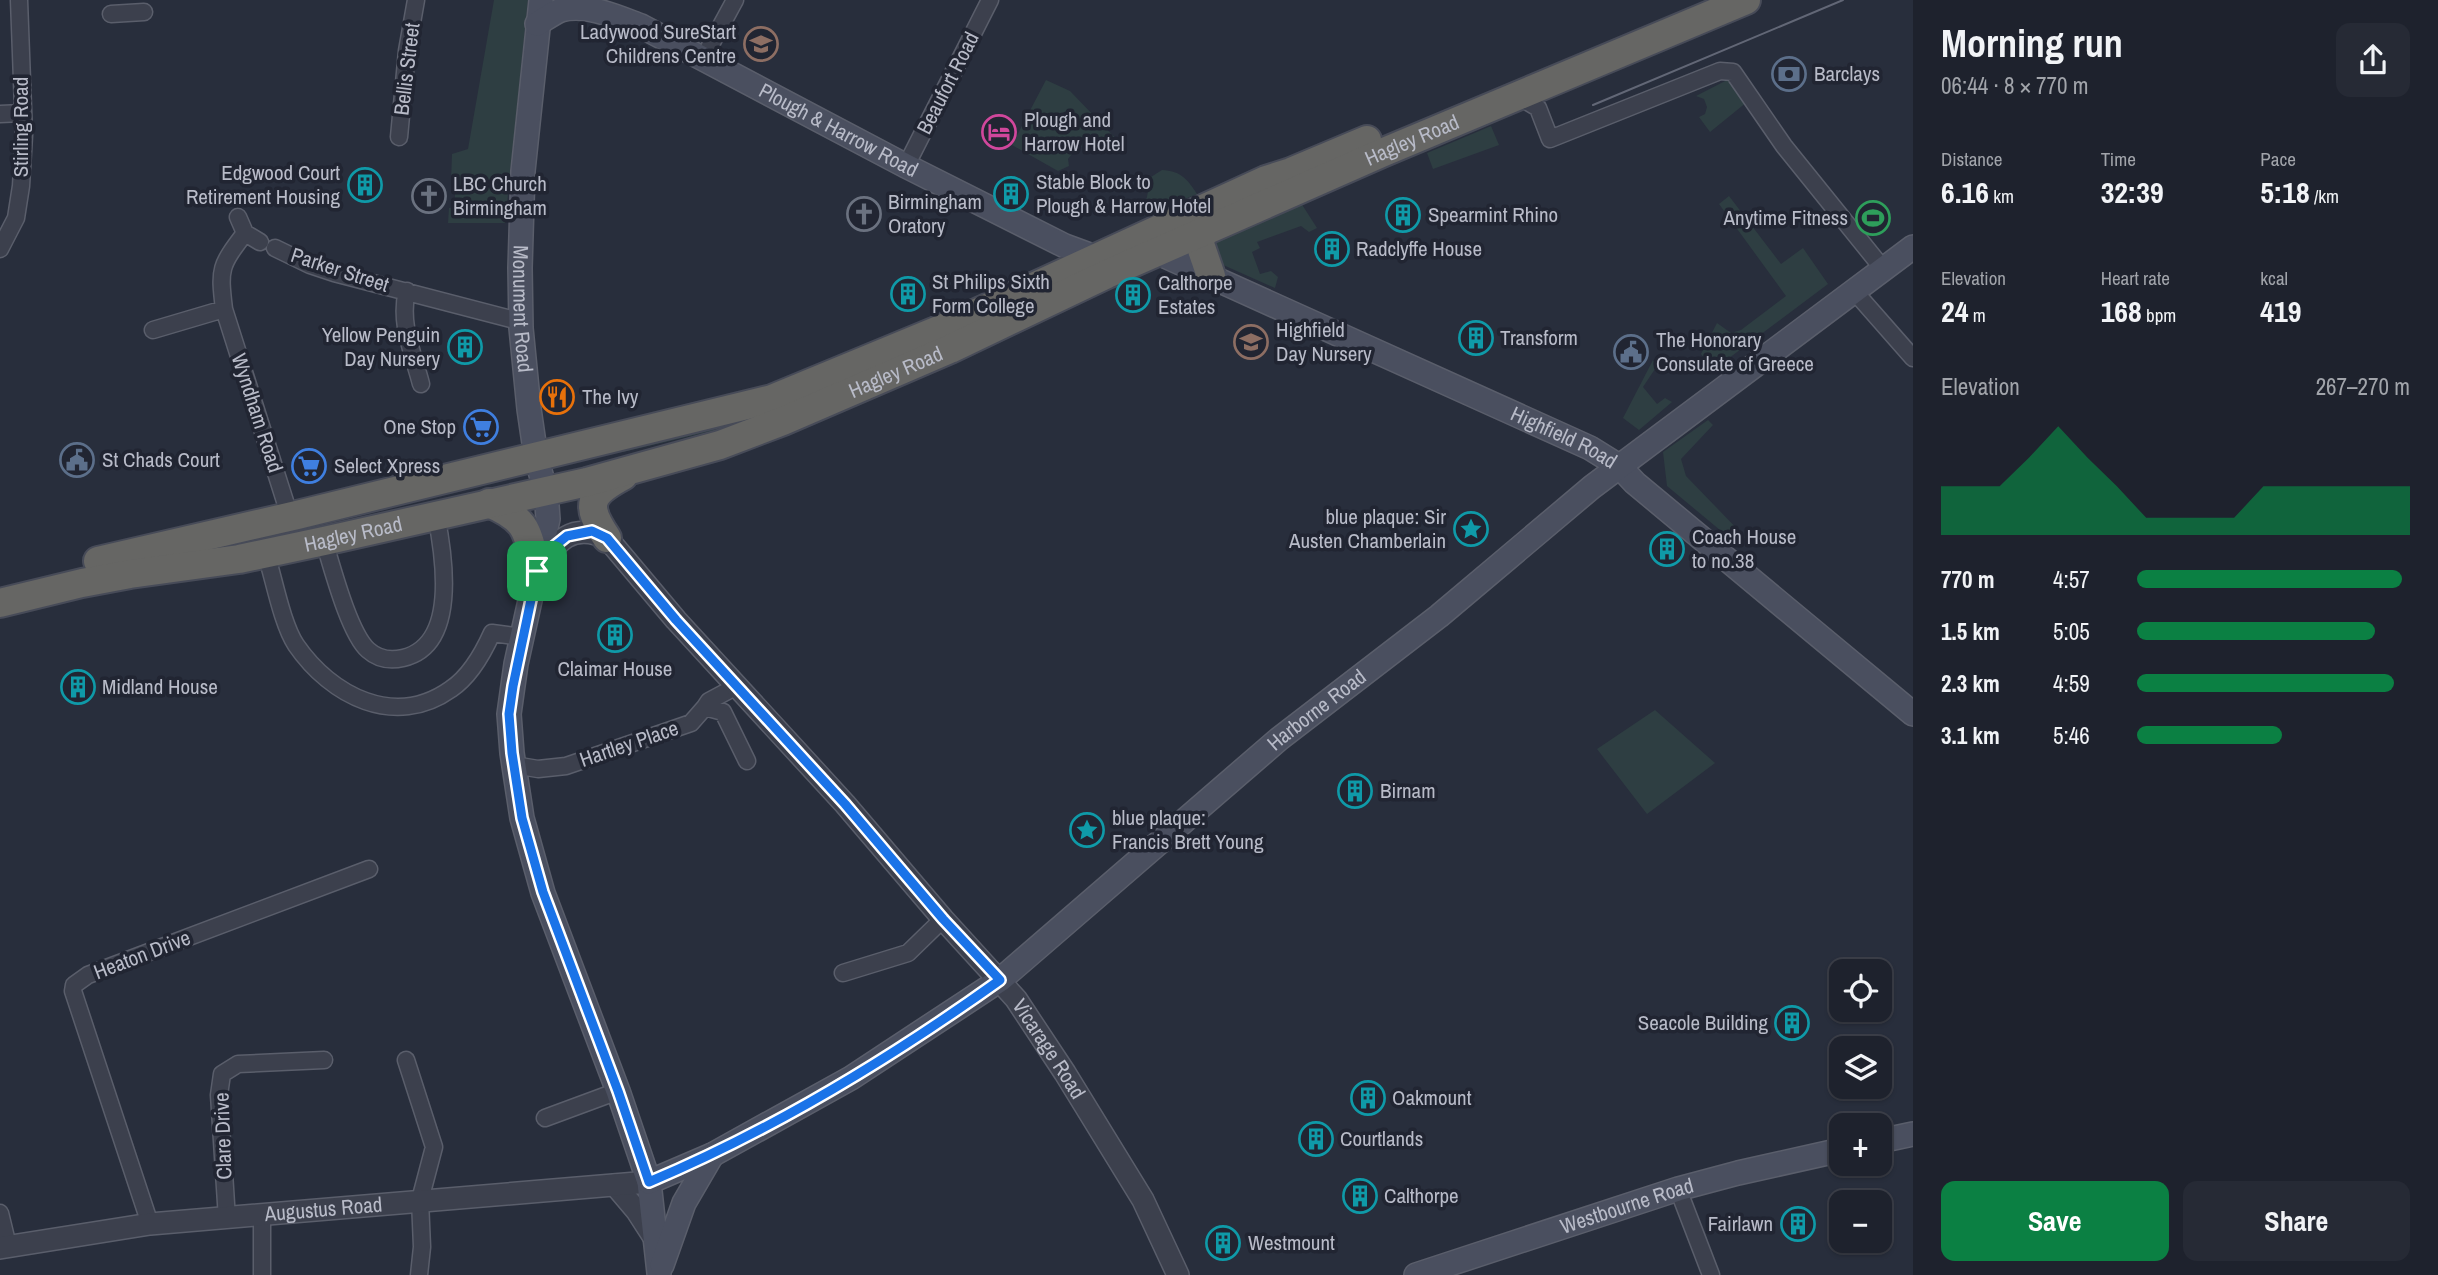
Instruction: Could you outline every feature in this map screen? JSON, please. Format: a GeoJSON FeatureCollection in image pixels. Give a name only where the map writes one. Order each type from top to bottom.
{"type":"FeatureCollection","features":[{"type":"Feature","properties":{"kind":"highway","name":"Hagley Road"},"geometry":{"type":"LineString","coordinates":[[0,583],[536,457],[778,410],[950,349],[1205,209],[1266,180],[1292,172],[1698,0]]}},
{"type":"Feature","properties":{"kind":"highway","name":"Hagley Road"},"geometry":{"type":"LineString","coordinates":[[1104,264],[1156,252],[1384,152],[1534,96],[1745,0]]}},
{"type":"Feature","properties":{"kind":"highway"},"geometry":{"type":"LineString","coordinates":[[1202,233],[1200,244],[1211,276]]}},
{"type":"Feature","properties":{"kind":"highway","name":"Hagley Road"},"geometry":{"type":"LineString","coordinates":[[0,603],[130,574],[266,554],[546,492],[720,445],[778,410]]}},
{"type":"Feature","properties":{"kind":"highway"},"geometry":{"type":"LineString","coordinates":[[536,457],[582,462],[644,450],[677,458]]}},
{"type":"Feature","properties":{"kind":"highway"},"geometry":{"type":"LineString","coordinates":[[607,538],[592,511],[594,502],[600,489],[634,470]]}},
{"type":"Feature","properties":{"kind":"highway"},"geometry":{"type":"LineString","coordinates":[[489,503],[513,513],[528,533],[537,571]]}},
{"type":"Feature","properties":{"kind":"highway"},"geometry":{"type":"LineString","coordinates":[[293,516],[320,528],[324,541]]}},
{"type":"Feature","properties":{"kind":"main road","name":"Monument Road"},"geometry":{"type":"LineString","coordinates":[[541,0],[523,172],[520,268],[528,396],[536,457],[546,492],[548,520],[522,637],[509,714],[522,818],[543,892],[618,1091],[635,1178]]}},
{"type":"Feature","properties":{"kind":"main road","name":"Plough & Harrow Road"},"geometry":{"type":"LineString","coordinates":[[537,24],[560,10],[577,4],[641,26],[906,166],[1104,264]]}},
{"type":"Feature","properties":{"kind":"main road","name":"Harborne Road"},"geometry":{"type":"LineString","coordinates":[[659,1274],[657,1242],[635,1178],[712,1156],[851,1078],[1000,980],[1279,739],[1448,608],[1619,466],[1913,247]]}},
{"type":"Feature","properties":{"kind":"main road","name":"Highfield Road"},"geometry":{"type":"LineString","coordinates":[[1156,252],[1590,448],[1619,466],[1635,483],[1913,714]]}},
{"type":"Feature","properties":{"kind":"main road"},"geometry":{"type":"LineString","coordinates":[[1892,1138],[1913,1134]]}},
{"type":"Feature","properties":{"kind":"main road","name":"Westbourne Road"},"geometry":{"type":"LineString","coordinates":[[1416,1275],[1678,1189],[1829,1153]]}},
{"type":"Feature","properties":{"kind":"main road","name":"Harborne Road"},"geometry":{"type":"LineString","coordinates":[[659,1274],[684,1203],[712,1156]]}},
{"type":"Feature","properties":{"kind":"street","name":"Stirling Road"},"geometry":{"type":"LineString","coordinates":[[0,249],[16,218],[20,197],[23,113],[19,0]]}},
{"type":"Feature","properties":{"kind":"street","name":"Bellis Street"},"geometry":{"type":"LineString","coordinates":[[398,137],[407,51],[416,0]]}},
{"type":"Feature","properties":{"kind":"street"},"geometry":{"type":"LineString","coordinates":[[703,59],[735,0]]}},
{"type":"Feature","properties":{"kind":"street","name":"Beaufort Road"},"geometry":{"type":"LineString","coordinates":[[906,166],[990,0]]}},
{"type":"Feature","properties":{"kind":"street"},"geometry":{"type":"LineString","coordinates":[[111,14],[133,8]]}},
{"type":"Feature","properties":{"kind":"street"},"geometry":{"type":"LineString","coordinates":[[1534,96],[1550,139],[1720,71],[1733,72],[1784,146],[1884,270]]}},
{"type":"Feature","properties":{"kind":"street"},"geometry":{"type":"LineString","coordinates":[[0,114],[23,113]]}},
{"type":"Feature","properties":{"kind":"street"},"geometry":{"type":"LineString","coordinates":[[238,217],[245,233]]}},
{"type":"Feature","properties":{"kind":"street","name":"Parker Street"},"geometry":{"type":"LineString","coordinates":[[245,233],[310,265],[511,319],[522,318]]}},
{"type":"Feature","properties":{"kind":"street","name":"Wyndham Road"},"geometry":{"type":"LineString","coordinates":[[245,233],[224,261],[220,281],[224,309],[293,516]]}},
{"type":"Feature","properties":{"kind":"street","name":"Parker Street"},"geometry":{"type":"LineString","coordinates":[[407,291],[403,308],[404,320],[421,384]]}},
{"type":"Feature","properties":{"kind":"street"},"geometry":{"type":"LineString","coordinates":[[1855,292],[1913,358]]}},
{"type":"Feature","properties":{"kind":"street"},"geometry":{"type":"LineString","coordinates":[[153,331],[224,309]]}},
{"type":"Feature","properties":{"kind":"street"},"geometry":{"type":"LineString","coordinates":[[324,541],[352,622],[367,649],[384,660],[405,657],[424,648],[436,627],[444,599],[443,555],[436,515]]}},
{"type":"Feature","properties":{"kind":"street"},"geometry":{"type":"LineString","coordinates":[[537,571],[552,548],[567,536],[592,531],[607,538]]}},
{"type":"Feature","properties":{"kind":"street","name":"Vicarage Road"},"geometry":{"type":"LineString","coordinates":[[607,538],[676,620],[845,804],[943,919],[1000,980],[1065,1073],[1143,1200],[1178,1275]]}},
{"type":"Feature","properties":{"kind":"street"},"geometry":{"type":"LineString","coordinates":[[266,554],[288,627],[296,644],[325,677],[345,693],[369,703],[397,708],[422,704],[452,689],[474,664],[492,633],[522,637]]}},
{"type":"Feature","properties":{"kind":"street","name":"Hartley Place"},"geometry":{"type":"LineString","coordinates":[[514,765],[538,769],[566,766],[691,723],[709,701],[737,686]]}},
{"type":"Feature","properties":{"kind":"street"},"geometry":{"type":"LineString","coordinates":[[705,706],[723,712],[747,761]]}},
{"type":"Feature","properties":{"kind":"street","name":"Heaton Drive"},"geometry":{"type":"LineString","coordinates":[[150,1224],[73,991],[74,985],[88,975],[369,870]]}},
{"type":"Feature","properties":{"kind":"street"},"geometry":{"type":"LineString","coordinates":[[843,973],[908,953],[943,919]]}},
{"type":"Feature","properties":{"kind":"street","name":"Clare Drive"},"geometry":{"type":"LineString","coordinates":[[227,1219],[219,1095],[222,1074],[238,1064],[324,1060]]}},
{"type":"Feature","properties":{"kind":"street"},"geometry":{"type":"LineString","coordinates":[[406,1060],[434,1147],[420,1200],[422,1247],[419,1275]]}},
{"type":"Feature","properties":{"kind":"street"},"geometry":{"type":"LineString","coordinates":[[545,1118],[618,1091]]}},
{"type":"Feature","properties":{"kind":"street","name":"Augustus Road"},"geometry":{"type":"LineString","coordinates":[[4,1247],[150,1224],[227,1219],[635,1178]]}},
{"type":"Feature","properties":{"kind":"street","name":"Harborne Road"},"geometry":{"type":"LineString","coordinates":[[635,1178],[637,1211],[657,1242]]}},
{"type":"Feature","properties":{"kind":"street"},"geometry":{"type":"LineString","coordinates":[[1678,1189],[1711,1275]]}},
{"type":"Feature","properties":{"kind":"street"},"geometry":{"type":"LineString","coordinates":[[0,1213],[4,1247]]}},
{"type":"Feature","properties":{"kind":"street"},"geometry":{"type":"LineString","coordinates":[[262,1214],[262,1275]]}},
{"type":"Feature","properties":{"kind":"shaded area"},"geometry":{"type":"Polygon","coordinates":[[[494,0],[528,0],[505,223],[448,223],[449,208],[455,207],[455,186],[451,182],[452,154],[468,149],[494,0]]]}},
{"type":"Feature","properties":{"kind":"shaded area"},"geometry":{"type":"Polygon","coordinates":[[[1731,78],[1747,102],[1710,132],[1699,117],[1705,114],[1707,107],[1704,99],[1696,96],[1731,78]]]}},
{"type":"Feature","properties":{"kind":"shaded area"},"geometry":{"type":"Polygon","coordinates":[[[1046,80],[1070,91],[1124,147],[1100,152],[1091,146],[1082,147],[1068,159],[1069,166],[1058,171],[1012,145],[1046,80]]]}},
{"type":"Feature","properties":{"kind":"shaded area"},"geometry":{"type":"Polygon","coordinates":[[[1491,126],[1499,145],[1433,169],[1427,153],[1491,126]]]}},
{"type":"Feature","properties":{"kind":"shaded area"},"geometry":{"type":"Polygon","coordinates":[[[1162,170],[1182,176],[1197,194],[1143,216],[1151,177],[1162,170]]]}},
{"type":"Feature","properties":{"kind":"shaded area"},"geometry":{"type":"Polygon","coordinates":[[[1729,196],[1781,264],[1803,248],[1828,284],[1713,370],[1701,354],[1717,323],[1731,333],[1741,330],[1786,296],[1719,204],[1729,196]]]}},
{"type":"Feature","properties":{"kind":"shaded area"},"geometry":{"type":"Polygon","coordinates":[[[1301,203],[1317,228],[1309,232],[1301,226],[1257,242],[1260,248],[1252,252],[1260,274],[1271,271],[1278,277],[1275,288],[1212,260],[1209,241],[1301,203]]]}},
{"type":"Feature","properties":{"kind":"shaded area"},"geometry":{"type":"Polygon","coordinates":[[[1653,360],[1657,366],[1643,387],[1657,404],[1665,398],[1672,402],[1639,430],[1623,418],[1653,360]]]}},
{"type":"Feature","properties":{"kind":"shaded area"},"geometry":{"type":"Polygon","coordinates":[[[765,409],[763,419],[623,452],[622,446],[765,409]]]}},
{"type":"Feature","properties":{"kind":"shaded area"},"geometry":{"type":"Polygon","coordinates":[[[1708,420],[1713,425],[1681,459],[1686,476],[1745,537],[1738,545],[1667,486],[1663,452],[1708,420]]]}},
{"type":"Feature","properties":{"kind":"shaded area"},"geometry":{"type":"Polygon","coordinates":[[[1655,710],[1715,763],[1647,814],[1597,749],[1655,710]]]}},
{"type":"Feature","properties":{"kind":"tram line"},"geometry":{"type":"LineString","coordinates":[[1593,105],[1843,0]]}},
{"type":"Feature","properties":{"kind":"place","name":"Ladywood SureStart Childrens Centre"},"geometry":{"type":"Point","coordinates":[761,44]}},
{"type":"Feature","properties":{"kind":"place","name":"Barclays"},"geometry":{"type":"Point","coordinates":[1789,74]}},
{"type":"Feature","properties":{"kind":"place","name":"Plough and Harrow Hotel"},"geometry":{"type":"Point","coordinates":[999,132]}},
{"type":"Feature","properties":{"kind":"place","name":"Edgwood Court Retirement Housing"},"geometry":{"type":"Point","coordinates":[365,185]}},
{"type":"Feature","properties":{"kind":"place","name":"Stable Block to Plough & Harrow Hotel"},"geometry":{"type":"Point","coordinates":[1011,194]}},
{"type":"Feature","properties":{"kind":"place","name":"LBC Church Birmingham"},"geometry":{"type":"Point","coordinates":[429,196]}},
{"type":"Feature","properties":{"kind":"place","name":"Birmingham Oratory"},"geometry":{"type":"Point","coordinates":[864,214]}},
{"type":"Feature","properties":{"kind":"place","name":"Spearmint Rhino"},"geometry":{"type":"Point","coordinates":[1403,215]}},
{"type":"Feature","properties":{"kind":"place","name":"Anytime Fitness"},"geometry":{"type":"Point","coordinates":[1873,218]}},
{"type":"Feature","properties":{"kind":"place","name":"Radclyffe House"},"geometry":{"type":"Point","coordinates":[1332,249]}},
{"type":"Feature","properties":{"kind":"place","name":"St Philips Sixth Form College"},"geometry":{"type":"Point","coordinates":[908,294]}},
{"type":"Feature","properties":{"kind":"place","name":"Calthorpe Estates"},"geometry":{"type":"Point","coordinates":[1133,295]}},
{"type":"Feature","properties":{"kind":"place","name":"Transform"},"geometry":{"type":"Point","coordinates":[1476,338]}},
{"type":"Feature","properties":{"kind":"place","name":"Highfield Day Nursery"},"geometry":{"type":"Point","coordinates":[1251,342]}},
{"type":"Feature","properties":{"kind":"place","name":"Yellow Penguin Day Nursery"},"geometry":{"type":"Point","coordinates":[465,347]}},
{"type":"Feature","properties":{"kind":"place","name":"The Honorary Consulate of Greece"},"geometry":{"type":"Point","coordinates":[1631,352]}},
{"type":"Feature","properties":{"kind":"place","name":"The Ivy"},"geometry":{"type":"Point","coordinates":[557,397]}},
{"type":"Feature","properties":{"kind":"place","name":"One Stop"},"geometry":{"type":"Point","coordinates":[481,427]}},
{"type":"Feature","properties":{"kind":"place","name":"St Chads Court"},"geometry":{"type":"Point","coordinates":[77,460]}},
{"type":"Feature","properties":{"kind":"place","name":"Select Xpress"},"geometry":{"type":"Point","coordinates":[309,466]}},
{"type":"Feature","properties":{"kind":"place","name":"blue plaque: Sir Austen Chamberlain"},"geometry":{"type":"Point","coordinates":[1471,529]}},
{"type":"Feature","properties":{"kind":"place","name":"Coach House to no.38"},"geometry":{"type":"Point","coordinates":[1667,549]}},
{"type":"Feature","properties":{"kind":"place","name":"Claimar House"},"geometry":{"type":"Point","coordinates":[615,635]}},
{"type":"Feature","properties":{"kind":"place","name":"Midland House"},"geometry":{"type":"Point","coordinates":[78,687]}},
{"type":"Feature","properties":{"kind":"place","name":"Birnam"},"geometry":{"type":"Point","coordinates":[1355,791]}},
{"type":"Feature","properties":{"kind":"place","name":"blue plaque: Francis Brett Young"},"geometry":{"type":"Point","coordinates":[1087,830]}},
{"type":"Feature","properties":{"kind":"place","name":"Seacole Building"},"geometry":{"type":"Point","coordinates":[1792,1023]}},
{"type":"Feature","properties":{"kind":"place","name":"Oakmount"},"geometry":{"type":"Point","coordinates":[1368,1098]}},
{"type":"Feature","properties":{"kind":"place","name":"Courtlands"},"geometry":{"type":"Point","coordinates":[1316,1139]}},
{"type":"Feature","properties":{"kind":"place","name":"Calthorpe"},"geometry":{"type":"Point","coordinates":[1360,1196]}},
{"type":"Feature","properties":{"kind":"place","name":"Fairlawn"},"geometry":{"type":"Point","coordinates":[1798,1224]}},
{"type":"Feature","properties":{"kind":"place","name":"Westmount"},"geometry":{"type":"Point","coordinates":[1223,1243]}},
{"type":"Feature","properties":{"kind":"route"},"geometry":{"type":"LineString","coordinates":[[592,531],[607,538],[676,620],[845,804],[943,919],[1000,980],[851,1078],[712,1156],[649,1182],[618,1091],[543,892],[522,818],[509,714],[516,664],[537,571],[552,548],[567,536],[592,531]]}}]}
